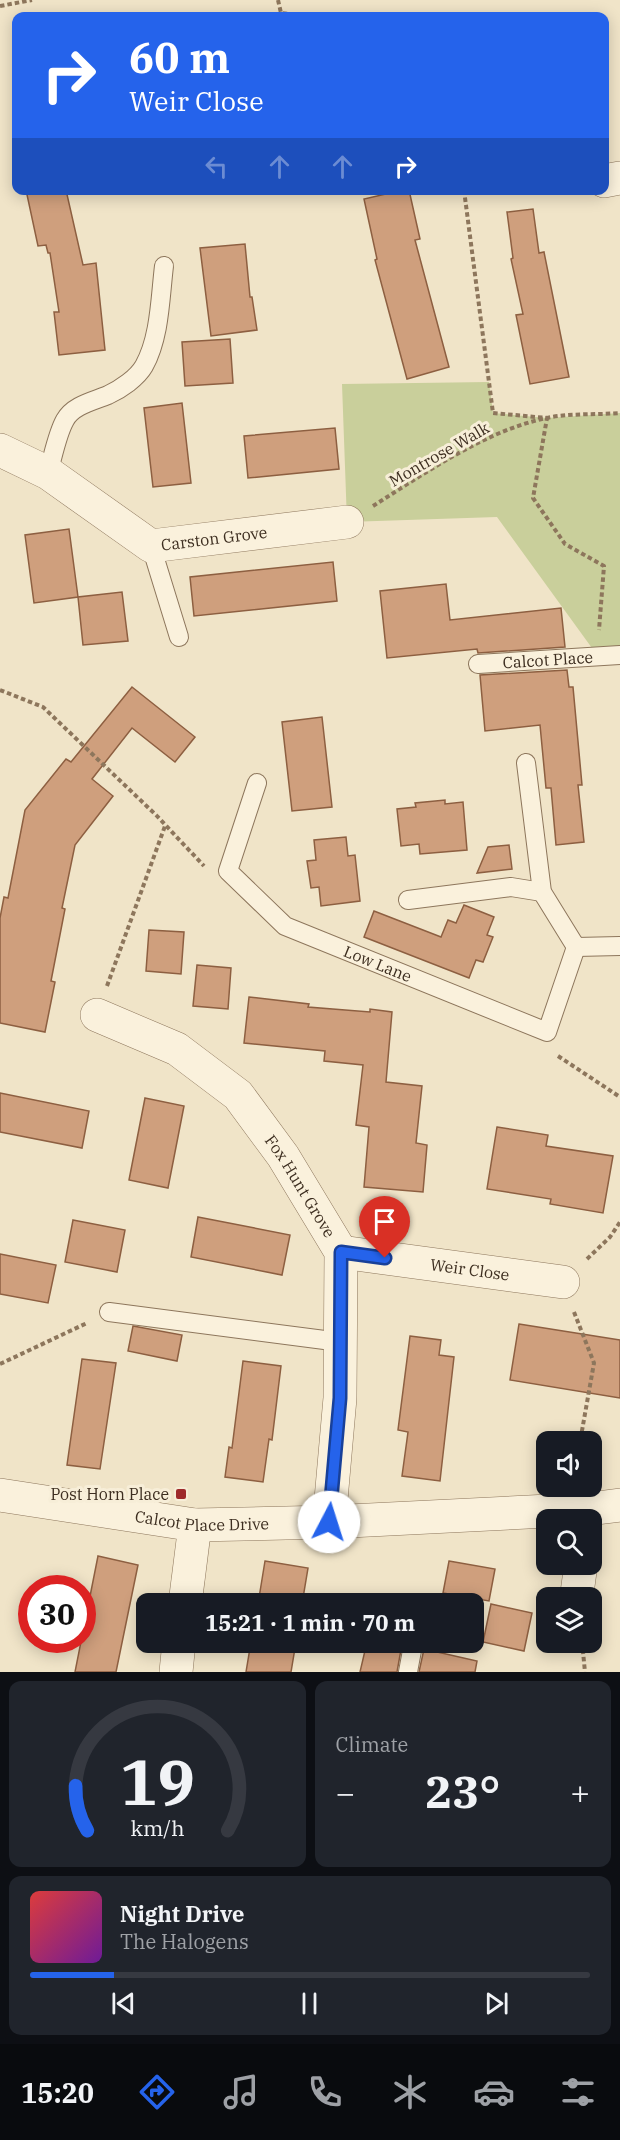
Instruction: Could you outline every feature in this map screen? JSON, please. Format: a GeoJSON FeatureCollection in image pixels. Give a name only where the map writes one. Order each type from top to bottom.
{"type":"FeatureCollection","features":[{"type":"Feature","properties":{"kind":"street","name":"Carston Grove"},"geometry":{"type":"LineString","coordinates":[[0,450],[48,473],[151,546],[347,522]]}},
{"type":"Feature","properties":{"kind":"street","name":"Fox Hunt Grove"},"geometry":{"type":"LineString","coordinates":[[97,1015],[177,1049],[238,1095],[284,1156],[341,1252],[340,1398],[329,1522]]}},
{"type":"Feature","properties":{"kind":"street","name":"Weir Close"},"geometry":{"type":"LineString","coordinates":[[341,1252],[563,1282]]}},
{"type":"Feature","properties":{"kind":"street","name":"Calcot Place Drive"},"geometry":{"type":"LineString","coordinates":[[0,1494],[195,1525],[536,1514]]}},
{"type":"Feature","properties":{"kind":"street"},"geometry":{"type":"LineString","coordinates":[[186,1593],[195,1525]]}},
{"type":"Feature","properties":{"kind":"street"},"geometry":{"type":"LineString","coordinates":[[176,1672],[178,1653]]}},
{"type":"Feature","properties":{"kind":"lane"},"geometry":{"type":"LineString","coordinates":[[48,473],[66,418],[85,403],[109,395],[143,368],[156,330],[164,267]]}},
{"type":"Feature","properties":{"kind":"lane"},"geometry":{"type":"LineString","coordinates":[[151,546],[179,637]]}},
{"type":"Feature","properties":{"kind":"lane","name":"Calcot Place"},"geometry":{"type":"LineString","coordinates":[[478,664],[620,655]]}},
{"type":"Feature","properties":{"kind":"lane"},"geometry":{"type":"LineString","coordinates":[[526,762],[542,892],[576,947],[620,946]]}},
{"type":"Feature","properties":{"kind":"lane","name":"Low Lane"},"geometry":{"type":"LineString","coordinates":[[257,783],[228,872],[285,926],[547,1032],[576,947]]}},
{"type":"Feature","properties":{"kind":"lane"},"geometry":{"type":"LineString","coordinates":[[408,900],[511,887],[542,892]]}},
{"type":"Feature","properties":{"kind":"lane"},"geometry":{"type":"LineString","coordinates":[[109,1312],[340,1342]]}},
{"type":"Feature","properties":{"kind":"lane"},"geometry":{"type":"LineString","coordinates":[[408,1672],[412,1653]]}},
{"type":"Feature","properties":{"kind":"path"},"geometry":{"type":"LineString","coordinates":[[0,6],[32,0]]}},
{"type":"Feature","properties":{"kind":"path"},"geometry":{"type":"LineString","coordinates":[[465,195],[493,413],[547,418],[533,498],[565,544],[604,566],[597,655]]}},
{"type":"Feature","properties":{"kind":"path","name":"Montrose Walk"},"geometry":{"type":"LineString","coordinates":[[347,522],[444,462],[498,433],[547,418],[620,413]]}},
{"type":"Feature","properties":{"kind":"path"},"geometry":{"type":"LineString","coordinates":[[97,1015],[165,826]]}},
{"type":"Feature","properties":{"kind":"path"},"geometry":{"type":"LineString","coordinates":[[582,1431],[594,1363],[563,1282],[610,1237],[620,1222]]}},
{"type":"Feature","properties":{"kind":"path"},"geometry":{"type":"LineString","coordinates":[[0,1364],[109,1312]]}},
{"type":"Feature","properties":{"kind":"path"},"geometry":{"type":"LineString","coordinates":[[583,1653],[585,1672]]}},
{"type":"Feature","properties":{"kind":"green space"},"geometry":{"type":"Polygon","coordinates":[[[489,382],[493,413],[547,418],[620,413],[620,655],[597,655],[497,517],[347,522],[342,384],[489,382]]]}},
{"type":"Feature","properties":{"kind":"building"},"geometry":{"type":"Polygon","coordinates":[[[27,195],[67,195],[83,265],[96,263],[105,350],[59,355],[54,312],[59,312],[50,253],[46,245],[38,246],[27,195]]]}},
{"type":"Feature","properties":{"kind":"building"},"geometry":{"type":"Polygon","coordinates":[[[381,195],[410,195],[420,239],[415,240],[449,367],[407,379],[375,260],[377,259],[364,199],[381,195]]]}},
{"type":"Feature","properties":{"kind":"building"},"geometry":{"type":"Polygon","coordinates":[[[533,209],[539,253],[544,252],[569,377],[530,384],[516,315],[523,314],[511,259],[513,258],[507,212],[533,209]]]}},
{"type":"Feature","properties":{"kind":"building"},"geometry":{"type":"Polygon","coordinates":[[[245,244],[250,297],[252,297],[257,330],[211,336],[200,248],[245,244]]]}},
{"type":"Feature","properties":{"kind":"building"},"geometry":{"type":"Polygon","coordinates":[[[230,339],[233,383],[185,386],[182,342],[230,339]]]}},
{"type":"Feature","properties":{"kind":"building"},"geometry":{"type":"Polygon","coordinates":[[[182,403],[191,483],[153,487],[144,408],[182,403]]]}},
{"type":"Feature","properties":{"kind":"building"},"geometry":{"type":"Polygon","coordinates":[[[335,428],[339,469],[248,478],[244,436],[335,428]]]}},
{"type":"Feature","properties":{"kind":"building"},"geometry":{"type":"Polygon","coordinates":[[[69,529],[78,597],[34,603],[25,535],[69,529]]]}},
{"type":"Feature","properties":{"kind":"building"},"geometry":{"type":"Polygon","coordinates":[[[333,562],[337,601],[194,616],[190,577],[333,562]]]}},
{"type":"Feature","properties":{"kind":"building"},"geometry":{"type":"Polygon","coordinates":[[[446,584],[450,620],[561,608],[565,647],[478,653],[477,649],[387,658],[380,591],[446,584]]]}},
{"type":"Feature","properties":{"kind":"building"},"geometry":{"type":"Polygon","coordinates":[[[122,592],[128,641],[83,645],[78,597],[122,592]]]}},
{"type":"Feature","properties":{"kind":"building"},"geometry":{"type":"Polygon","coordinates":[[[567,670],[569,687],[573,687],[582,785],[578,785],[584,842],[556,845],[551,788],[546,788],[540,725],[485,731],[480,675],[567,670]]]}},
{"type":"Feature","properties":{"kind":"building"},"geometry":{"type":"Polygon","coordinates":[[[132,687],[195,737],[175,762],[132,728],[92,779],[113,796],[75,845],[62,908],[65,909],[51,981],[55,982],[45,1032],[0,1023],[0,918],[4,897],[8,898],[25,810],[66,759],[71,762],[132,687]]]}},
{"type":"Feature","properties":{"kind":"building"},"geometry":{"type":"Polygon","coordinates":[[[322,717],[332,807],[292,811],[282,722],[322,717]]]}},
{"type":"Feature","properties":{"kind":"building"},"geometry":{"type":"Polygon","coordinates":[[[445,800],[445,804],[463,802],[467,850],[420,854],[419,844],[401,846],[397,809],[416,807],[415,803],[445,800]]]}},
{"type":"Feature","properties":{"kind":"building"},"geometry":{"type":"Polygon","coordinates":[[[346,837],[348,856],[355,855],[360,901],[321,906],[319,887],[311,888],[307,861],[316,860],[314,840],[346,837]]]}},
{"type":"Feature","properties":{"kind":"building"},"geometry":{"type":"Polygon","coordinates":[[[509,845],[512,869],[477,873],[488,847],[509,845]]]}},
{"type":"Feature","properties":{"kind":"building"},"geometry":{"type":"Polygon","coordinates":[[[464,905],[494,917],[487,935],[493,937],[483,962],[476,960],[469,978],[364,937],[374,911],[441,937],[448,920],[456,923],[464,905]]]}},
{"type":"Feature","properties":{"kind":"building"},"geometry":{"type":"Polygon","coordinates":[[[149,930],[184,932],[181,974],[146,971],[149,930]]]}},
{"type":"Feature","properties":{"kind":"building"},"geometry":{"type":"Polygon","coordinates":[[[197,965],[231,968],[228,1009],[193,1006],[197,965]]]}},
{"type":"Feature","properties":{"kind":"building"},"geometry":{"type":"Polygon","coordinates":[[[249,997],[309,1004],[308,1007],[392,1012],[386,1082],[422,1086],[416,1143],[427,1145],[423,1192],[364,1187],[369,1127],[356,1125],[363,1065],[324,1061],[325,1051],[244,1043],[249,997]]]}},
{"type":"Feature","properties":{"kind":"building"},"geometry":{"type":"Polygon","coordinates":[[[0,1093],[89,1111],[82,1148],[0,1132],[0,1093]]]}},
{"type":"Feature","properties":{"kind":"building"},"geometry":{"type":"Polygon","coordinates":[[[145,1098],[184,1106],[168,1188],[129,1180],[145,1098]]]}},
{"type":"Feature","properties":{"kind":"building"},"geometry":{"type":"Polygon","coordinates":[[[497,1127],[548,1135],[546,1146],[613,1156],[603,1213],[550,1204],[551,1199],[487,1189],[497,1127]]]}},
{"type":"Feature","properties":{"kind":"building"},"geometry":{"type":"Polygon","coordinates":[[[198,1217],[290,1235],[282,1275],[191,1257],[198,1217]]]}},
{"type":"Feature","properties":{"kind":"building"},"geometry":{"type":"Polygon","coordinates":[[[73,1220],[125,1230],[117,1272],[65,1262],[73,1220]]]}},
{"type":"Feature","properties":{"kind":"building"},"geometry":{"type":"Polygon","coordinates":[[[0,1254],[56,1265],[48,1303],[0,1294],[0,1254]]]}},
{"type":"Feature","properties":{"kind":"building"},"geometry":{"type":"Polygon","coordinates":[[[519,1324],[620,1340],[620,1398],[510,1380],[519,1324]]]}},
{"type":"Feature","properties":{"kind":"building"},"geometry":{"type":"Polygon","coordinates":[[[133,1326],[182,1335],[177,1361],[128,1351],[133,1326]]]}},
{"type":"Feature","properties":{"kind":"building"},"geometry":{"type":"Polygon","coordinates":[[[410,1336],[441,1340],[439,1355],[454,1357],[440,1481],[402,1476],[408,1432],[398,1430],[410,1336]]]}},
{"type":"Feature","properties":{"kind":"building"},"geometry":{"type":"Polygon","coordinates":[[[82,1359],[116,1363],[100,1469],[67,1465],[82,1359]]]}},
{"type":"Feature","properties":{"kind":"building"},"geometry":{"type":"Polygon","coordinates":[[[243,1361],[281,1366],[272,1440],[269,1439],[263,1482],[225,1477],[229,1447],[232,1448],[243,1361]]]}},
{"type":"Feature","properties":{"kind":"building"},"geometry":{"type":"Polygon","coordinates":[[[98,1556],[138,1565],[116,1672],[75,1672],[79,1653],[96,1653],[94,1575],[98,1556]]]}},
{"type":"Feature","properties":{"kind":"building"},"geometry":{"type":"Polygon","coordinates":[[[265,1561],[308,1568],[304,1593],[260,1593],[265,1561]]]}},
{"type":"Feature","properties":{"kind":"building"},"geometry":{"type":"Polygon","coordinates":[[[449,1561],[495,1569],[489,1601],[484,1600],[484,1593],[443,1593],[449,1561]]]}},
{"type":"Feature","properties":{"kind":"building"},"geometry":{"type":"Polygon","coordinates":[[[491,1604],[532,1613],[524,1651],[484,1642],[491,1604]]]}},
{"type":"Feature","properties":{"kind":"building"},"geometry":{"type":"Polygon","coordinates":[[[249,1653],[294,1653],[291,1672],[246,1672],[249,1653]]]}},
{"type":"Feature","properties":{"kind":"building"},"geometry":{"type":"Polygon","coordinates":[[[364,1653],[400,1653],[397,1672],[360,1672],[364,1653]]]}},
{"type":"Feature","properties":{"kind":"building"},"geometry":{"type":"Polygon","coordinates":[[[423,1653],[442,1653],[477,1661],[475,1672],[419,1672],[423,1653]]]}},
{"type":"Feature","properties":{"kind":"place","name":"Post Horn Place"},"geometry":{"type":"Point","coordinates":[181,1494]}},
{"type":"Feature","properties":{"kind":"route"},"geometry":{"type":"LineString","coordinates":[[329,1522],[340,1398],[341,1252],[385,1258]]}}]}
